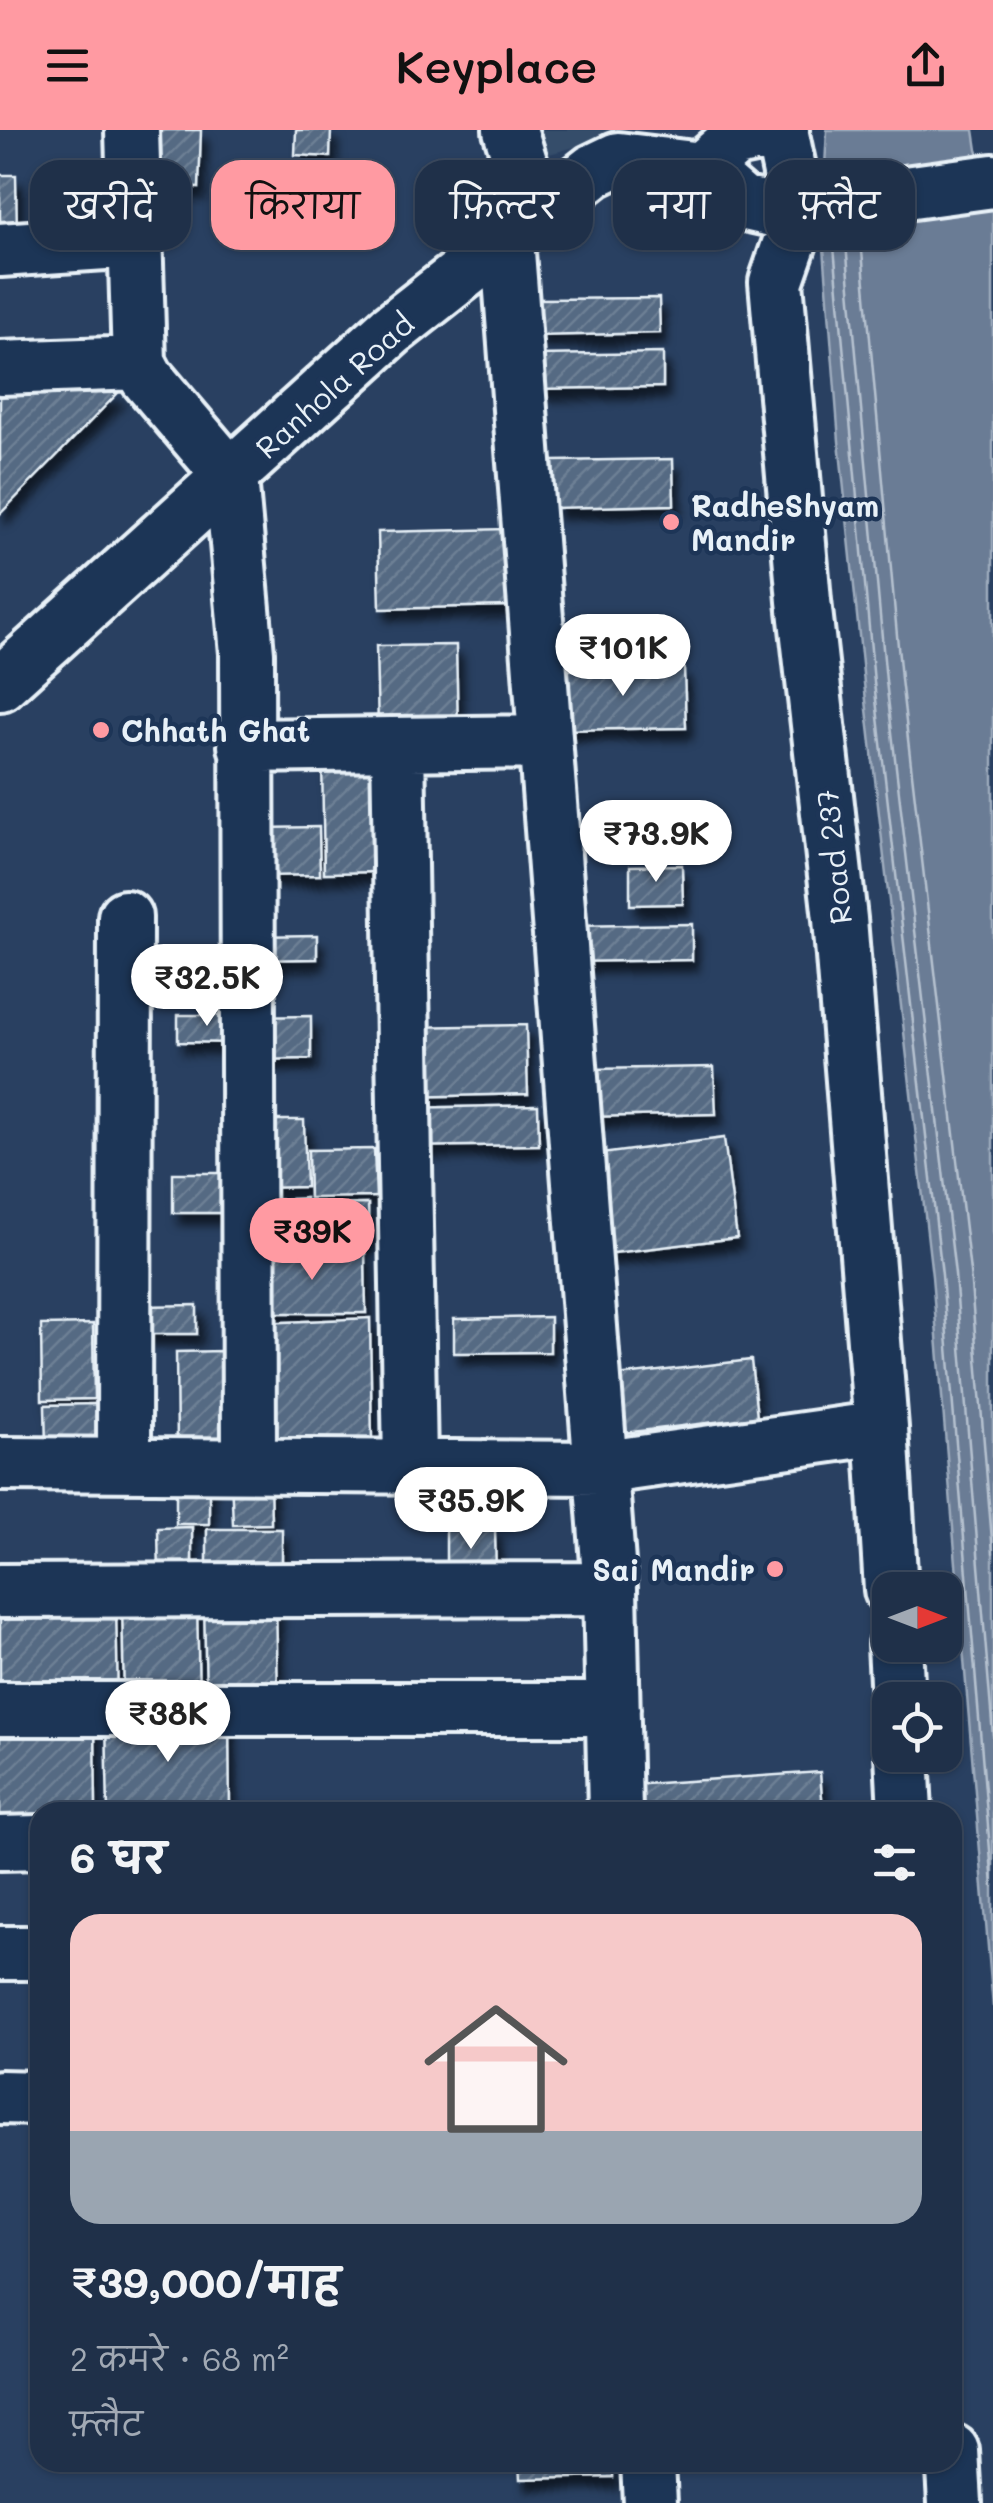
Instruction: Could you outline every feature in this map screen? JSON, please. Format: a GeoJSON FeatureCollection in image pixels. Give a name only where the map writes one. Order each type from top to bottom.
{"type":"FeatureCollection","features":[{"type":"Feature","properties":{"kind":"street"},"geometry":{"type":"LineString","coordinates":[[132,130],[133,160]]}},
{"type":"Feature","properties":{"kind":"street"},"geometry":{"type":"LineString","coordinates":[[510,130],[514,160]]}},
{"type":"Feature","properties":{"kind":"street"},"geometry":{"type":"LineString","coordinates":[[712,160],[735,140],[781,130],[788,160]]}},
{"type":"Feature","properties":{"kind":"street"},"geometry":{"type":"LineString","coordinates":[[915,192],[993,181]]}},
{"type":"Feature","properties":{"kind":"street"},"geometry":{"type":"LineString","coordinates":[[0,250],[30,248]]}},
{"type":"Feature","properties":{"kind":"street"},"geometry":{"type":"LineString","coordinates":[[135,250],[139,363],[232,477],[247,653],[249,1466]]}},
{"type":"Feature","properties":{"kind":"street","name":"Ranhola Road"},"geometry":{"type":"LineString","coordinates":[[0,684],[392,330],[494,250]]}},
{"type":"Feature","properties":{"kind":"street"},"geometry":{"type":"LineString","coordinates":[[523,250],[545,742],[610,1588],[615,1802]]}},
{"type":"Feature","properties":{"kind":"street","name":"Road 237"},"geometry":{"type":"LineString","coordinates":[[788,250],[776,282],[804,601],[840,919],[891,1572]]}},
{"type":"Feature","properties":{"kind":"street"},"geometry":{"type":"LineString","coordinates":[[0,368],[139,363]]}},
{"type":"Feature","properties":{"kind":"street"},"geometry":{"type":"LineString","coordinates":[[245,746],[545,742]]}},
{"type":"Feature","properties":{"kind":"street"},"geometry":{"type":"LineString","coordinates":[[398,744],[410,1465]]}},
{"type":"Feature","properties":{"kind":"street"},"geometry":{"type":"LineString","coordinates":[[124,1466],[125,916]]}},
{"type":"Feature","properties":{"kind":"street"},"geometry":{"type":"LineString","coordinates":[[0,1464],[599,1468],[882,1428]]}},
{"type":"Feature","properties":{"kind":"street"},"geometry":{"type":"LineString","coordinates":[[0,1591],[610,1588]]}},
{"type":"Feature","properties":{"kind":"street"},"geometry":{"type":"LineString","coordinates":[[0,1709],[613,1709]]}},
{"type":"Feature","properties":{"kind":"street"},"geometry":{"type":"LineString","coordinates":[[903,1772],[904,1802]]}},
{"type":"Feature","properties":{"kind":"street"},"geometry":{"type":"LineString","coordinates":[[0,1842],[30,1842]]}},
{"type":"Feature","properties":{"kind":"street"},"geometry":{"type":"LineString","coordinates":[[0,1953],[30,1953]]}},
{"type":"Feature","properties":{"kind":"street"},"geometry":{"type":"LineString","coordinates":[[0,2098],[30,2098]]}},
{"type":"Feature","properties":{"kind":"street"},"geometry":{"type":"LineString","coordinates":[[648,2472],[650,2503]]}},
{"type":"Feature","properties":{"kind":"street"},"geometry":{"type":"LineString","coordinates":[[953,2472],[954,2503]]}},
{"type":"Feature","properties":{"kind":"shaded area"},"geometry":{"type":"Polygon","coordinates":[[[527,130],[631,130],[631,131],[528,160],[527,130]]]}},
{"type":"Feature","properties":{"kind":"water"},"geometry":{"type":"Polygon","coordinates":[[[827,130],[974,130],[977,150],[993,189],[993,2007],[962,1636],[962,1572],[957,1572],[932,1276],[864,683],[824,250],[915,250],[915,160],[825,160],[827,130]]]}},
{"type":"Feature","properties":{"kind":"building"},"geometry":{"type":"Polygon","coordinates":[[[152,130],[201,130],[199,188],[191,188],[191,160],[151,160],[152,130]]]}},
{"type":"Feature","properties":{"kind":"building"},"geometry":{"type":"Polygon","coordinates":[[[296,130],[331,130],[330,157],[295,155],[296,130]]]}},
{"type":"Feature","properties":{"kind":"building"},"geometry":{"type":"Polygon","coordinates":[[[0,175],[16,175],[17,232],[0,232],[0,175]]]}},
{"type":"Feature","properties":{"kind":"building"},"geometry":{"type":"Polygon","coordinates":[[[659,298],[660,333],[537,336],[536,299],[659,298]]]}},
{"type":"Feature","properties":{"kind":"building"},"geometry":{"type":"Polygon","coordinates":[[[663,353],[663,387],[536,389],[536,355],[663,353]]]}},
{"type":"Feature","properties":{"kind":"building"},"geometry":{"type":"Polygon","coordinates":[[[119,392],[0,514],[0,395],[119,392]]]}},
{"type":"Feature","properties":{"kind":"building"},"geometry":{"type":"Polygon","coordinates":[[[673,459],[674,505],[554,508],[553,461],[673,459]]]}},
{"type":"Feature","properties":{"kind":"building"},"geometry":{"type":"Polygon","coordinates":[[[508,529],[509,606],[380,609],[378,532],[508,529]]]}},
{"type":"Feature","properties":{"kind":"building"},"geometry":{"type":"Polygon","coordinates":[[[456,645],[458,728],[378,729],[376,646],[456,645]]]}},
{"type":"Feature","properties":{"kind":"building"},"geometry":{"type":"Polygon","coordinates":[[[684,667],[686,728],[561,730],[560,670],[684,667]]]}},
{"type":"Feature","properties":{"kind":"building"},"geometry":{"type":"Polygon","coordinates":[[[384,759],[386,872],[324,873],[322,760],[384,759]]]}},
{"type":"Feature","properties":{"kind":"building"},"geometry":{"type":"Polygon","coordinates":[[[319,827],[320,875],[263,876],[262,828],[319,827]]]}},
{"type":"Feature","properties":{"kind":"building"},"geometry":{"type":"Polygon","coordinates":[[[682,865],[683,904],[630,905],[630,866],[682,865]]]}},
{"type":"Feature","properties":{"kind":"building"},"geometry":{"type":"Polygon","coordinates":[[[692,924],[692,960],[570,962],[569,926],[692,924]]]}},
{"type":"Feature","properties":{"kind":"building"},"geometry":{"type":"Polygon","coordinates":[[[317,935],[317,959],[255,960],[255,936],[317,935]]]}},
{"type":"Feature","properties":{"kind":"building"},"geometry":{"type":"Polygon","coordinates":[[[178,1015],[236,1015],[236,1043],[178,1042],[178,1015]]]}},
{"type":"Feature","properties":{"kind":"building"},"geometry":{"type":"Polygon","coordinates":[[[311,1016],[311,1059],[251,1060],[250,1017],[311,1016]]]}},
{"type":"Feature","properties":{"kind":"building"},"geometry":{"type":"Polygon","coordinates":[[[526,1025],[528,1094],[407,1097],[406,1027],[526,1025]]]}},
{"type":"Feature","properties":{"kind":"building"},"geometry":{"type":"Polygon","coordinates":[[[714,1067],[716,1114],[589,1117],[588,1069],[714,1067]]]}},
{"type":"Feature","properties":{"kind":"building"},"geometry":{"type":"Polygon","coordinates":[[[538,1105],[539,1145],[405,1147],[405,1108],[538,1105]]]}},
{"type":"Feature","properties":{"kind":"building"},"geometry":{"type":"Polygon","coordinates":[[[258,1120],[304,1120],[306,1187],[259,1188],[258,1120]]]}},
{"type":"Feature","properties":{"kind":"building"},"geometry":{"type":"Polygon","coordinates":[[[724,1138],[737,1238],[605,1254],[593,1155],[724,1138]]]}},
{"type":"Feature","properties":{"kind":"building"},"geometry":{"type":"Polygon","coordinates":[[[374,1149],[376,1197],[309,1198],[308,1150],[374,1149]]]}},
{"type":"Feature","properties":{"kind":"building"},"geometry":{"type":"Polygon","coordinates":[[[173,1173],[222,1173],[222,1213],[173,1213],[173,1173]]]}},
{"type":"Feature","properties":{"kind":"building"},"geometry":{"type":"Polygon","coordinates":[[[305,1198],[306,1242],[258,1241],[257,1201],[305,1198]]]}},
{"type":"Feature","properties":{"kind":"building"},"geometry":{"type":"Polygon","coordinates":[[[368,1204],[369,1243],[311,1244],[310,1205],[368,1204]]]}},
{"type":"Feature","properties":{"kind":"building"},"geometry":{"type":"Polygon","coordinates":[[[365,1250],[366,1313],[257,1313],[257,1254],[365,1250]]]}},
{"type":"Feature","properties":{"kind":"building"},"geometry":{"type":"Polygon","coordinates":[[[197,1305],[197,1334],[141,1334],[141,1306],[197,1305]]]}},
{"type":"Feature","properties":{"kind":"building"},"geometry":{"type":"Polygon","coordinates":[[[550,1317],[550,1352],[454,1353],[454,1319],[550,1317]]]}},
{"type":"Feature","properties":{"kind":"building"},"geometry":{"type":"Polygon","coordinates":[[[370,1318],[372,1444],[263,1443],[263,1323],[370,1318]]]}},
{"type":"Feature","properties":{"kind":"building"},"geometry":{"type":"Polygon","coordinates":[[[93,1324],[94,1399],[42,1400],[41,1325],[93,1324]]]}},
{"type":"Feature","properties":{"kind":"building"},"geometry":{"type":"Polygon","coordinates":[[[222,1351],[223,1446],[177,1446],[176,1352],[222,1351]]]}},
{"type":"Feature","properties":{"kind":"building"},"geometry":{"type":"Polygon","coordinates":[[[751,1360],[757,1417],[615,1434],[608,1377],[751,1360]]]}},
{"type":"Feature","properties":{"kind":"building"},"geometry":{"type":"Polygon","coordinates":[[[98,1404],[99,1447],[46,1448],[45,1405],[98,1404]]]}},
{"type":"Feature","properties":{"kind":"building"},"geometry":{"type":"Polygon","coordinates":[[[270,1475],[271,1524],[233,1525],[231,1476],[270,1475]]]}},
{"type":"Feature","properties":{"kind":"building"},"geometry":{"type":"Polygon","coordinates":[[[176,1477],[209,1477],[209,1524],[176,1524],[176,1477]]]}},
{"type":"Feature","properties":{"kind":"building"},"geometry":{"type":"Polygon","coordinates":[[[192,1527],[192,1578],[159,1578],[158,1528],[192,1527]]]}},
{"type":"Feature","properties":{"kind":"building"},"geometry":{"type":"Polygon","coordinates":[[[495,1527],[496,1575],[446,1576],[446,1528],[495,1527]]]}},
{"type":"Feature","properties":{"kind":"building"},"geometry":{"type":"Polygon","coordinates":[[[207,1529],[282,1529],[282,1577],[207,1577],[207,1529]]]}},
{"type":"Feature","properties":{"kind":"building"},"geometry":{"type":"Polygon","coordinates":[[[276,1602],[278,1695],[206,1696],[204,1603],[276,1602]]]}},
{"type":"Feature","properties":{"kind":"building"},"geometry":{"type":"Polygon","coordinates":[[[197,1603],[199,1696],[124,1698],[122,1604],[197,1603]]]}},
{"type":"Feature","properties":{"kind":"building"},"geometry":{"type":"Polygon","coordinates":[[[116,1607],[118,1698],[0,1700],[0,1609],[116,1607]]]}},
{"type":"Feature","properties":{"kind":"building"},"geometry":{"type":"Polygon","coordinates":[[[95,1718],[96,1802],[30,1802],[30,1818],[0,1819],[0,1720],[95,1718]]]}},
{"type":"Feature","properties":{"kind":"building"},"geometry":{"type":"Polygon","coordinates":[[[229,1718],[230,1802],[108,1802],[106,1720],[229,1718]]]}},
{"type":"Feature","properties":{"kind":"building"},"geometry":{"type":"Polygon","coordinates":[[[820,1772],[822,1802],[631,1802],[630,1785],[820,1772]]]}},
{"type":"Feature","properties":{"kind":"building"},"geometry":{"type":"Polygon","coordinates":[[[520,2472],[613,2472],[613,2477],[520,2479],[520,2472]]]}},
{"type":"Feature","properties":{"kind":"place","name":"RadheShyam Mandir"},"geometry":{"type":"Point","coordinates":[671,522]}},
{"type":"Feature","properties":{"kind":"place","name":"Chhath Ghat"},"geometry":{"type":"Point","coordinates":[101,730]}},
{"type":"Feature","properties":{"kind":"place","name":"Sai Mandir"},"geometry":{"type":"Point","coordinates":[775,1569]}}]}
